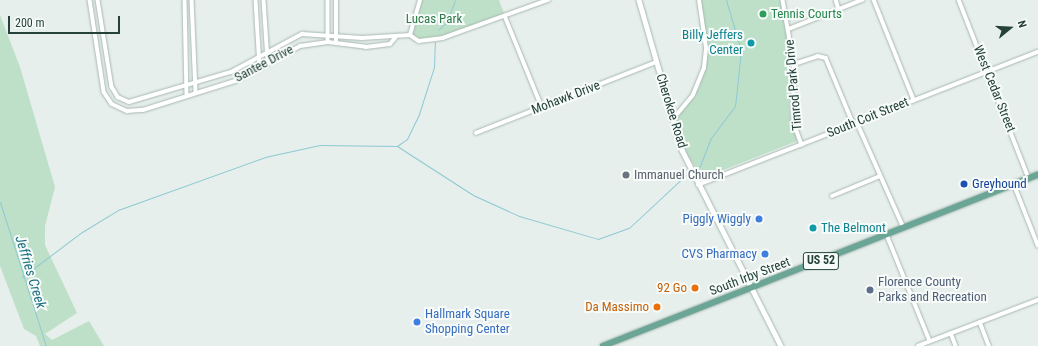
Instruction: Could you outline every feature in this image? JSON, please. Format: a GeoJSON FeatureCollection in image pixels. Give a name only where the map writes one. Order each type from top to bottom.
{"type":"FeatureCollection","features":[{"type":"Feature","properties":{"kind":"main road","name":"South Irby Street"},"geometry":{"type":"LineString","coordinates":[[603,346],[1038,175]]}},
{"type":"Feature","properties":{"kind":"street","name":"Santee Drive"},"geometry":{"type":"LineString","coordinates":[[90,0],[102,84],[112,104],[134,112],[196,94],[242,78],[260,68],[268,61],[300,46],[328,42],[378,46],[390,44],[395,38]]}},
{"type":"Feature","properties":{"kind":"street","name":"Santee Drive"},"geometry":{"type":"LineString","coordinates":[[98,0],[110,81],[118,97],[136,102],[231,72],[257,59],[265,52],[302,34],[328,33],[395,38],[410,35],[419,41],[443,38],[548,0]]}},
{"type":"Feature","properties":{"kind":"street"},"geometry":{"type":"LineString","coordinates":[[185,0],[187,96]]}},
{"type":"Feature","properties":{"kind":"street"},"geometry":{"type":"LineString","coordinates":[[192,0],[196,94]]}},
{"type":"Feature","properties":{"kind":"street"},"geometry":{"type":"LineString","coordinates":[[256,0],[257,59],[260,68]]}},
{"type":"Feature","properties":{"kind":"street"},"geometry":{"type":"LineString","coordinates":[[264,0],[265,52],[268,61]]}},
{"type":"Feature","properties":{"kind":"street"},"geometry":{"type":"LineString","coordinates":[[328,0],[328,42]]}},
{"type":"Feature","properties":{"kind":"street"},"geometry":{"type":"LineString","coordinates":[[336,0],[336,43]]}},
{"type":"Feature","properties":{"kind":"street"},"geometry":{"type":"LineString","coordinates":[[410,35],[420,0]]}},
{"type":"Feature","properties":{"kind":"street","name":"Cherokee Road"},"geometry":{"type":"LineString","coordinates":[[639,0],[672,120],[698,186],[780,346]]}},
{"type":"Feature","properties":{"kind":"street"},"geometry":{"type":"LineString","coordinates":[[672,120],[693,95],[704,68],[706,48],[699,0]]}},
{"type":"Feature","properties":{"kind":"street","name":"Timrod Park Drive"},"geometry":{"type":"LineString","coordinates":[[783,0],[794,64],[794,123],[802,145]]}},
{"type":"Feature","properties":{"kind":"street"},"geometry":{"type":"LineString","coordinates":[[836,0],[839,9]]}},
{"type":"Feature","properties":{"kind":"street"},"geometry":{"type":"LineString","coordinates":[[789,29],[862,0]]}},
{"type":"Feature","properties":{"kind":"street"},"geometry":{"type":"LineString","coordinates":[[874,0],[914,100]]}},
{"type":"Feature","properties":{"kind":"street","name":"West Cedar Street"},"geometry":{"type":"LineString","coordinates":[[959,0],[1029,179]]}},
{"type":"Feature","properties":{"kind":"street"},"geometry":{"type":"LineString","coordinates":[[506,16],[542,107]]}},
{"type":"Feature","properties":{"kind":"street","name":"South Coit Street"},"geometry":{"type":"LineString","coordinates":[[698,186],[802,145],[855,122],[1038,52]]}},
{"type":"Feature","properties":{"kind":"street"},"geometry":{"type":"LineString","coordinates":[[794,64],[818,56],[826,58],[904,228]]}},
{"type":"Feature","properties":{"kind":"street","name":"Mohawk Drive"},"geometry":{"type":"LineString","coordinates":[[476,133],[656,62]]}},
{"type":"Feature","properties":{"kind":"street"},"geometry":{"type":"LineString","coordinates":[[832,196],[880,176]]}},
{"type":"Feature","properties":{"kind":"street"},"geometry":{"type":"LineString","coordinates":[[1014,184],[1038,245]]}},
{"type":"Feature","properties":{"kind":"street"},"geometry":{"type":"LineString","coordinates":[[887,235],[930,342]]}},
{"type":"Feature","properties":{"kind":"street"},"geometry":{"type":"LineString","coordinates":[[918,346],[1038,300]]}},
{"type":"Feature","properties":{"kind":"street"},"geometry":{"type":"LineString","coordinates":[[980,322],[989,346]]}},
{"type":"Feature","properties":{"kind":"street"},"geometry":{"type":"LineString","coordinates":[[951,333],[956,346]]}},
{"type":"Feature","properties":{"kind":"green space","name":"Lucas Park"},"geometry":{"type":"Polygon","coordinates":[[[420,0],[499,0],[505,16],[453,35],[419,41],[409,31],[420,0]]]}},
{"type":"Feature","properties":{"kind":"green space"},"geometry":{"type":"Polygon","coordinates":[[[700,0],[780,0],[790,53],[790,117],[797,141],[703,178],[685,152],[674,119],[699,88],[705,69],[700,0]]]}},
{"type":"Feature","properties":{"kind":"green space"},"geometry":{"type":"Polygon","coordinates":[[[0,15],[20,67],[55,187],[45,226],[45,245],[77,313],[45,334],[52,340],[89,321],[104,346],[40,346],[36,336],[24,329],[0,266],[0,15]]]}},
{"type":"Feature","properties":{"kind":"waterway"},"geometry":{"type":"LineString","coordinates":[[438,30],[447,22],[455,0]]}},
{"type":"Feature","properties":{"kind":"waterway"},"geometry":{"type":"LineString","coordinates":[[695,169],[700,166],[711,138],[735,106],[741,50],[726,0]]}},
{"type":"Feature","properties":{"kind":"waterway"},"geometry":{"type":"LineString","coordinates":[[397,146],[407,139],[419,114],[434,67],[435,42]]}},
{"type":"Feature","properties":{"kind":"waterway"},"geometry":{"type":"LineString","coordinates":[[22,277],[82,232],[118,210],[265,157],[320,145],[397,146],[473,195],[519,216],[598,239],[629,228],[687,174]]}},
{"type":"Feature","properties":{"kind":"waterway","name":"Jeffries Creek"},"geometry":{"type":"LineString","coordinates":[[0,202],[46,346]]}},
{"type":"Feature","properties":{"kind":"place","name":"Tennis Courts"},"geometry":{"type":"Point","coordinates":[763,14]}},
{"type":"Feature","properties":{"kind":"place","name":"Billy Jeffers Center"},"geometry":{"type":"Point","coordinates":[751,43]}},
{"type":"Feature","properties":{"kind":"place","name":"Immanuel Church"},"geometry":{"type":"Point","coordinates":[626,175]}},
{"type":"Feature","properties":{"kind":"place","name":"Greyhound"},"geometry":{"type":"Point","coordinates":[964,184]}},
{"type":"Feature","properties":{"kind":"place","name":"Piggly Wiggly"},"geometry":{"type":"Point","coordinates":[759,219]}},
{"type":"Feature","properties":{"kind":"place","name":"The Belmont"},"geometry":{"type":"Point","coordinates":[813,228]}},
{"type":"Feature","properties":{"kind":"place","name":"CVS Pharmacy"},"geometry":{"type":"Point","coordinates":[765,254]}},
{"type":"Feature","properties":{"kind":"place","name":"92 Go"},"geometry":{"type":"Point","coordinates":[695,288]}},
{"type":"Feature","properties":{"kind":"place","name":"Florence County Parks and Recreation"},"geometry":{"type":"Point","coordinates":[870,290]}},
{"type":"Feature","properties":{"kind":"place","name":"Da Massimo"},"geometry":{"type":"Point","coordinates":[657,307]}},
{"type":"Feature","properties":{"kind":"place","name":"Hallmark Square Shopping Center"},"geometry":{"type":"Point","coordinates":[417,322]}}]}
